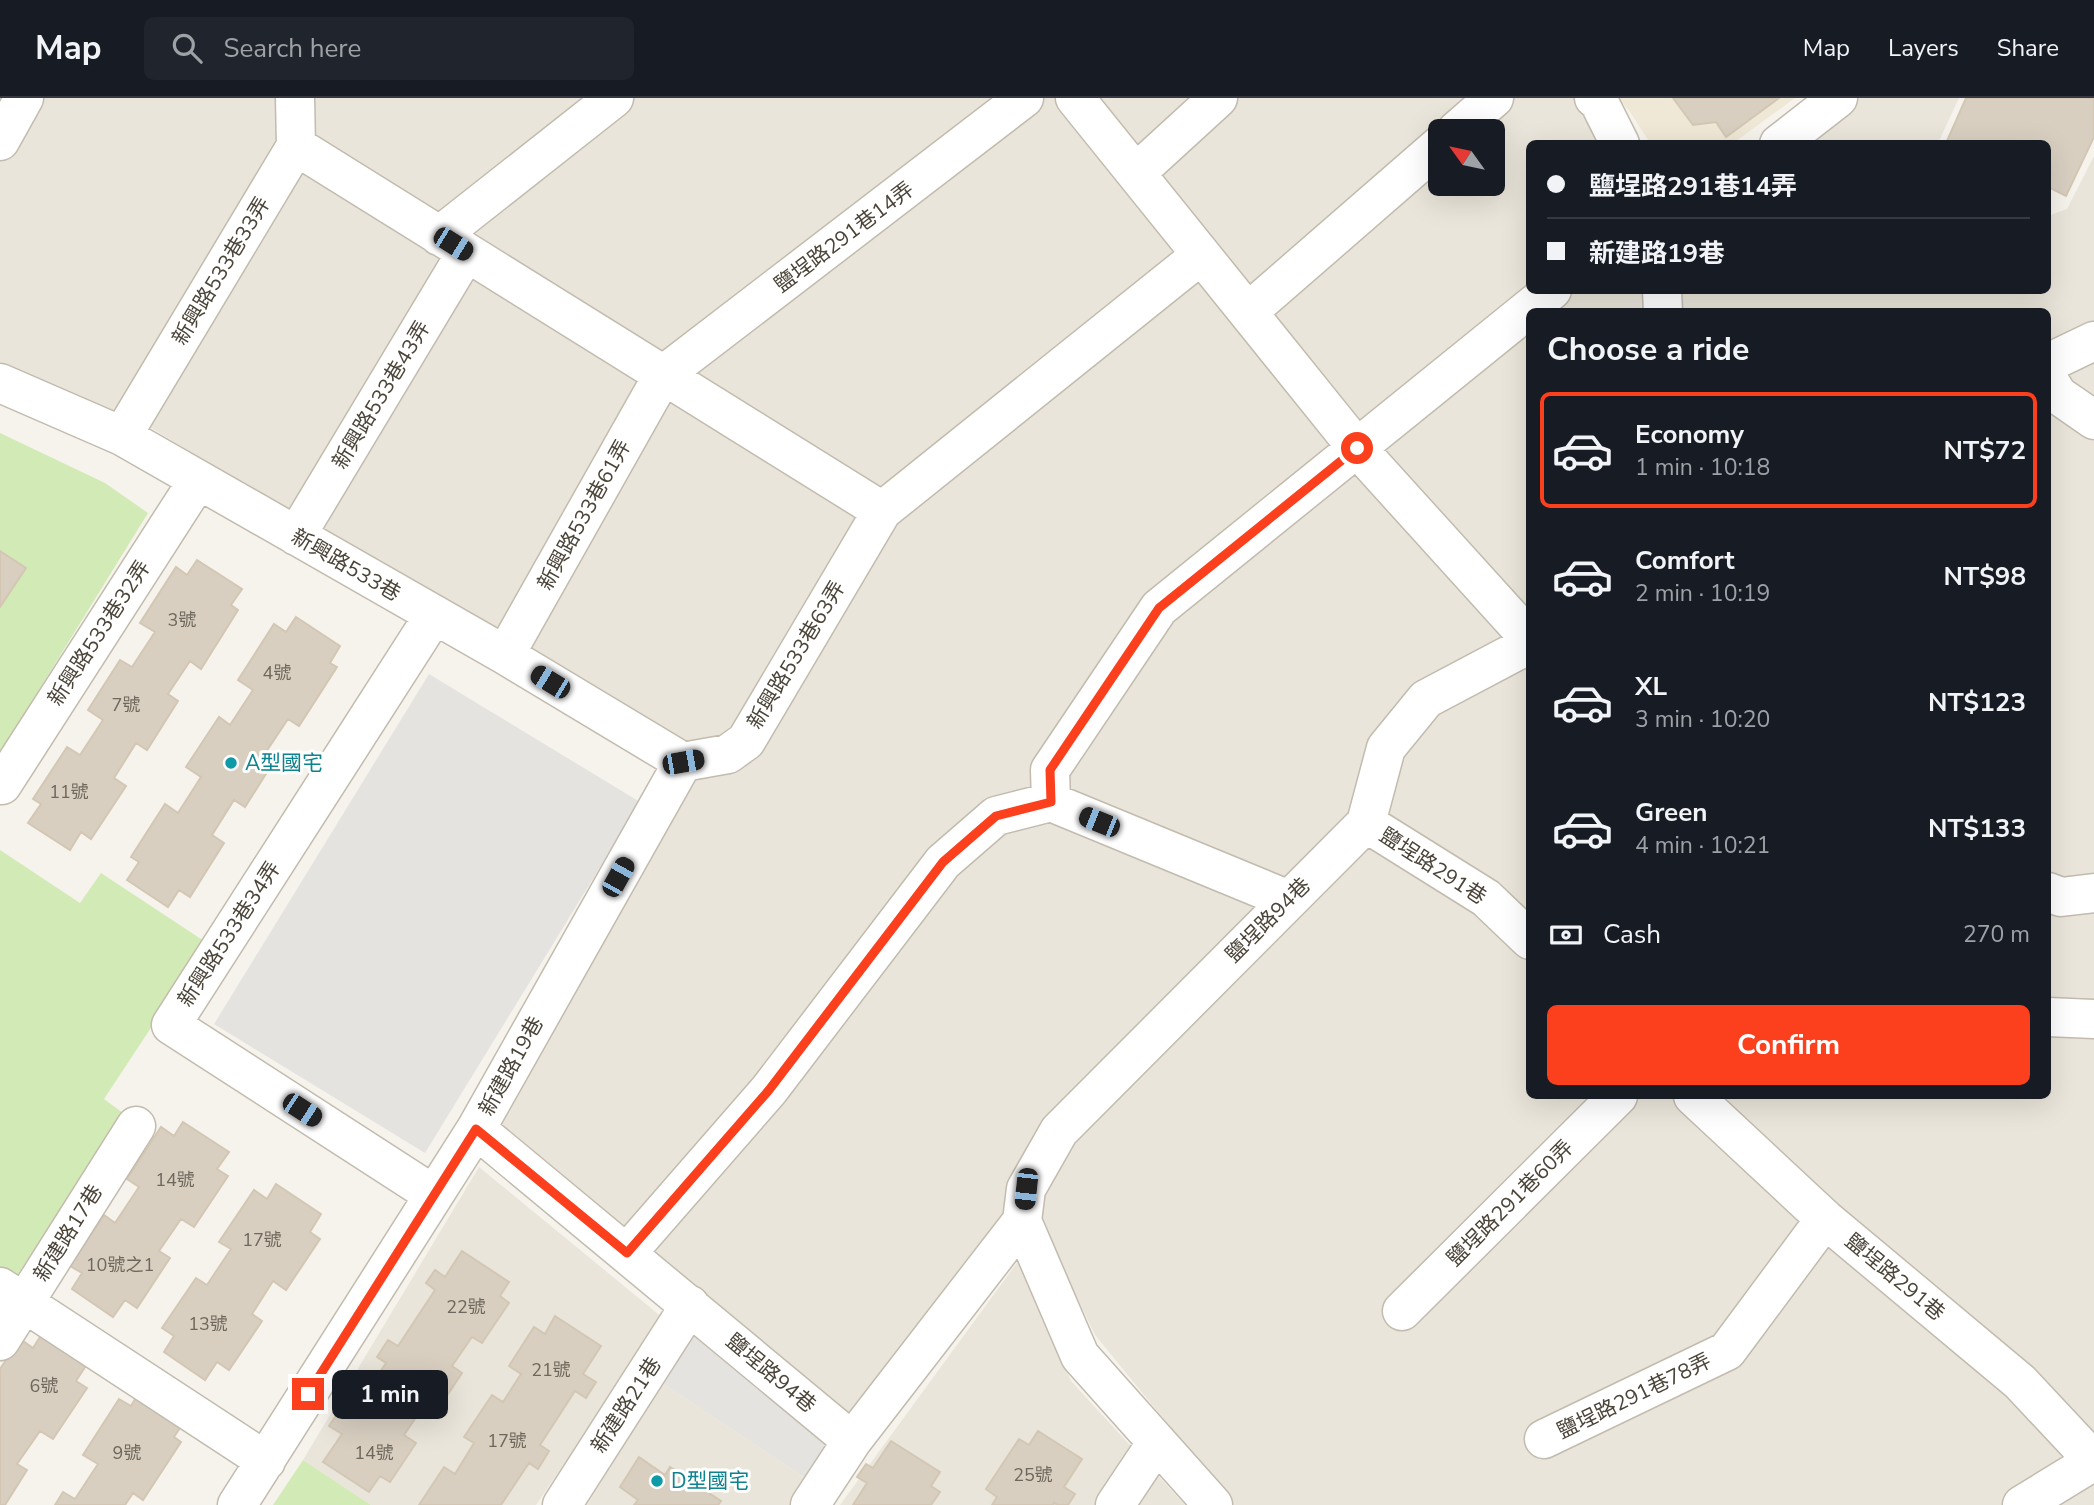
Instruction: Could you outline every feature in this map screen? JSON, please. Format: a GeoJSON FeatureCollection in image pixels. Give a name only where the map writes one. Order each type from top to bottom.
{"type":"FeatureCollection","features":[{"type":"Feature","properties":{"kind":"street"},"geometry":{"type":"LineString","coordinates":[[0,141],[24,98]]}},
{"type":"Feature","properties":{"kind":"street"},"geometry":{"type":"LineString","coordinates":[[296,98],[296,146],[882,511],[1201,255]]}},
{"type":"Feature","properties":{"kind":"street","name":"新興路533巷43弄"},"geometry":{"type":"LineString","coordinates":[[296,536],[453,244],[614,98]]}},
{"type":"Feature","properties":{"kind":"street","name":"鹽埕路291巷14弄"},"geometry":{"type":"LineString","coordinates":[[663,375],[1024,98]]}},
{"type":"Feature","properties":{"kind":"street"},"geometry":{"type":"LineString","coordinates":[[1075,98],[1357,448],[1526,635]]}},
{"type":"Feature","properties":{"kind":"street"},"geometry":{"type":"LineString","coordinates":[[1136,173],[1218,98]]}},
{"type":"Feature","properties":{"kind":"street"},"geometry":{"type":"LineString","coordinates":[[1470,119],[1494,98]]}},
{"type":"Feature","properties":{"kind":"street"},"geometry":{"type":"LineString","coordinates":[[1594,98],[1618,140]]}},
{"type":"Feature","properties":{"kind":"street"},"geometry":{"type":"LineString","coordinates":[[1784,140],[1838,98]]}},
{"type":"Feature","properties":{"kind":"street","name":"新興路533巷33弄"},"geometry":{"type":"LineString","coordinates":[[122,436],[296,146]]}},
{"type":"Feature","properties":{"kind":"street"},"geometry":{"type":"LineString","coordinates":[[1248,312],[1428,155]]}},
{"type":"Feature","properties":{"kind":"street"},"geometry":{"type":"LineString","coordinates":[[1530,308],[1547,294]]}},
{"type":"Feature","properties":{"kind":"street"},"geometry":{"type":"LineString","coordinates":[[1051,802],[1050,770],[1159,608],[1526,311]]}},
{"type":"Feature","properties":{"kind":"street"},"geometry":{"type":"LineString","coordinates":[[2051,362],[2094,341]]}},
{"type":"Feature","properties":{"kind":"street","name":"新興路533巷61弄"},"geometry":{"type":"LineString","coordinates":[[505,655],[663,375]]}},
{"type":"Feature","properties":{"kind":"street","name":"新興路533巷"},"geometry":{"type":"LineString","coordinates":[[0,383],[122,436],[505,655],[683,762]]}},
{"type":"Feature","properties":{"kind":"street"},"geometry":{"type":"LineString","coordinates":[[2051,384],[2058,395],[2094,420]]}},
{"type":"Feature","properties":{"kind":"street","name":"新興路533巷32弄"},"geometry":{"type":"LineString","coordinates":[[0,784],[2,785],[198,480]]}},
{"type":"Feature","properties":{"kind":"street","name":"新興路533巷63弄"},"geometry":{"type":"LineString","coordinates":[[683,762],[728,754],[746,741],[882,511]]}},
{"type":"Feature","properties":{"kind":"street","name":"新興路533巷34弄"},"geometry":{"type":"LineString","coordinates":[[434,615],[171,1025],[434,1195]]}},
{"type":"Feature","properties":{"kind":"street"},"geometry":{"type":"LineString","coordinates":[[1366,823],[1386,748],[1426,699],[1526,646]]}},
{"type":"Feature","properties":{"kind":"street","name":"新建路19巷"},"geometry":{"type":"LineString","coordinates":[[237,1505],[476,1129],[683,762]]}},
{"type":"Feature","properties":{"kind":"street"},"geometry":{"type":"LineString","coordinates":[[627,1253],[769,1090],[943,862],[996,816],[1051,802],[1289,900]]}},
{"type":"Feature","properties":{"kind":"street","name":"鹽埕路94巷"},"geometry":{"type":"LineString","coordinates":[[476,1129],[852,1441],[1022,1221],[1026,1189],[1059,1131],[1366,823]]}},
{"type":"Feature","properties":{"kind":"street","name":"鹽埕路291巷"},"geometry":{"type":"LineString","coordinates":[[1366,823],[1486,898],[1526,936]]}},
{"type":"Feature","properties":{"kind":"street"},"geometry":{"type":"LineString","coordinates":[[2051,893],[2061,897],[2094,893]]}},
{"type":"Feature","properties":{"kind":"street"},"geometry":{"type":"LineString","coordinates":[[2051,1017],[2094,1019]]}},
{"type":"Feature","properties":{"kind":"street","name":"鹽埕路291巷60弄"},"geometry":{"type":"LineString","coordinates":[[1402,1311],[1615,1099]]}},
{"type":"Feature","properties":{"kind":"street","name":"鹽埕路291巷"},"geometry":{"type":"LineString","coordinates":[[1696,1099],[1825,1219],[2020,1382],[2094,1461]]}},
{"type":"Feature","properties":{"kind":"street","name":"新建路17巷"},"geometry":{"type":"LineString","coordinates":[[0,1340],[12,1294],[136,1126]]}},
{"type":"Feature","properties":{"kind":"street","name":"鹽埕路291巷78弄"},"geometry":{"type":"LineString","coordinates":[[1544,1439],[1727,1351],[1825,1219]]}},
{"type":"Feature","properties":{"kind":"street"},"geometry":{"type":"LineString","coordinates":[[1022,1221],[1080,1356],[1213,1505]]}},
{"type":"Feature","properties":{"kind":"street"},"geometry":{"type":"LineString","coordinates":[[12,1294],[266,1461]]}},
{"type":"Feature","properties":{"kind":"street","name":"新建路21巷"},"geometry":{"type":"LineString","coordinates":[[562,1505],[690,1305]]}},
{"type":"Feature","properties":{"kind":"street"},"geometry":{"type":"LineString","coordinates":[[810,1505],[852,1441]]}},
{"type":"Feature","properties":{"kind":"street"},"geometry":{"type":"LineString","coordinates":[[1115,1505],[1157,1441]]}},
{"type":"Feature","properties":{"kind":"street"},"geometry":{"type":"LineString","coordinates":[[2022,1505],[2094,1461]]}},
{"type":"Feature","properties":{"kind":"shaded area"},"geometry":{"type":"Polygon","coordinates":[[[34,98],[282,98],[281,149],[125,417],[0,362],[0,159],[34,98]]]}},
{"type":"Feature","properties":{"kind":"shaded area"},"geometry":{"type":"Polygon","coordinates":[[[306,98],[1064,98],[1187,253],[880,505],[305,138],[306,98]]]}},
{"type":"Feature","properties":{"kind":"shaded area"},"geometry":{"type":"Polygon","coordinates":[[[1089,98],[1587,98],[1613,140],[1526,140],[1526,294],[1656,294],[1658,308],[1526,308],[1526,619],[1357,439],[1089,98]]]}},
{"type":"Feature","properties":{"kind":"shaded area"},"geometry":{"type":"Polygon","coordinates":[[[1618,98],[1795,98],[1737,140],[1648,140],[1618,98]]]}},
{"type":"Feature","properties":{"kind":"shaded area"},"geometry":{"type":"Polygon","coordinates":[[[1860,98],[1959,98],[1939,140],[1802,140],[1860,98]]]}},
{"type":"Feature","properties":{"kind":"shaded area"},"geometry":{"type":"Polygon","coordinates":[[[2094,156],[2094,1505],[1234,1505],[1095,1335],[1037,1214],[1040,1190],[1073,1139],[1389,817],[1400,749],[1439,706],[1526,657],[1526,1099],[2051,1099],[2051,308],[1669,308],[1668,294],[2051,294],[2051,215],[2067,209],[2094,156]]]}},
{"type":"Feature","properties":{"kind":"shaded area"},"geometry":{"type":"Polygon","coordinates":[[[298,162],[866,517],[739,728],[721,743],[684,750],[143,423],[298,162]]]}},
{"type":"Feature","properties":{"kind":"shaded area"},"geometry":{"type":"Polygon","coordinates":[[[1199,268],[1516,640],[1424,685],[1360,819],[1001,1219],[852,1421],[492,1120],[690,772],[734,763],[892,513],[1199,268]]]}},
{"type":"Feature","properties":{"kind":"shaded area"},"geometry":{"type":"Polygon","coordinates":[[[429,674],[640,802],[425,1153],[214,1024],[429,674]]]}},
{"type":"Feature","properties":{"kind":"shaded area"},"geometry":{"type":"Polygon","coordinates":[[[479,1167],[663,1318],[536,1505],[371,1505],[303,1460],[479,1167]]]}},
{"type":"Feature","properties":{"kind":"shaded area"},"geometry":{"type":"Polygon","coordinates":[[[1019,1260],[1071,1381],[1185,1505],[840,1505],[1019,1260]]]}},
{"type":"Feature","properties":{"kind":"shaded area"},"geometry":{"type":"Polygon","coordinates":[[[691,1325],[833,1440],[808,1480],[662,1383],[691,1325]]]}},
{"type":"Feature","properties":{"kind":"shaded area"},"geometry":{"type":"Polygon","coordinates":[[[662,1383],[808,1480],[792,1505],[587,1505],[662,1383]]]}},
{"type":"Feature","properties":{"kind":"green space"},"geometry":{"type":"Polygon","coordinates":[[[0,433],[105,483],[148,513],[0,753],[0,433]]]}},
{"type":"Feature","properties":{"kind":"green space"},"geometry":{"type":"Polygon","coordinates":[[[0,850],[80,903],[101,873],[207,943],[104,1099],[123,1113],[16,1277],[0,1267],[0,850]]]}},
{"type":"Feature","properties":{"kind":"green space"},"geometry":{"type":"Polygon","coordinates":[[[303,1460],[371,1505],[273,1505],[303,1460]]]}},
{"type":"Feature","properties":{"kind":"building"},"geometry":{"type":"Polygon","coordinates":[[[1673,98],[1779,98],[1726,137],[1716,122],[1693,125],[1673,98]]]}},
{"type":"Feature","properties":{"kind":"building"},"geometry":{"type":"Polygon","coordinates":[[[1966,98],[2094,98],[2094,137],[2066,196],[2051,188],[2051,140],[1947,140],[1966,98]]]}},
{"type":"Feature","properties":{"kind":"building"},"geometry":{"type":"Polygon","coordinates":[[[0,551],[26,568],[0,607],[0,551]]]}},
{"type":"Feature","properties":{"kind":"building"},"geometry":{"type":"Polygon","coordinates":[[[197,560],[242,589],[231,605],[238,610],[201,669],[190,661],[168,694],[178,701],[147,750],[136,743],[114,778],[126,786],[91,839],[81,832],[70,850],[28,823],[41,804],[33,799],[67,747],[80,755],[103,720],[88,710],[120,660],[132,667],[155,632],[140,623],[176,567],[187,575],[197,560]]]}},
{"type":"Feature","properties":{"kind":"building","name":"A型國宅"},"geometry":{"type":"Polygon","coordinates":[[[296,617],[340,646],[330,663],[337,667],[299,726],[288,719],[266,752],[276,758],[245,807],[234,800],[212,835],[224,843],[190,897],[179,890],[168,907],[127,880],[139,862],[131,857],[165,804],[178,813],[201,777],[186,767],[219,717],[230,725],[253,690],[238,680],[274,624],[286,632],[296,617]]]}},
{"type":"Feature","properties":{"kind":"building"},"geometry":{"type":"Polygon","coordinates":[[[183,1122],[229,1152],[217,1169],[228,1176],[194,1227],[181,1219],[159,1251],[170,1258],[137,1308],[125,1300],[113,1317],[72,1289],[82,1273],[70,1266],[104,1215],[115,1223],[139,1187],[127,1179],[161,1127],[174,1136],[183,1122]]]}},
{"type":"Feature","properties":{"kind":"building"},"geometry":{"type":"Polygon","coordinates":[[[276,1184],[321,1214],[310,1232],[320,1239],[286,1290],[273,1281],[252,1314],[262,1321],[229,1370],[217,1362],[205,1380],[164,1352],[174,1336],[162,1328],[196,1278],[207,1285],[231,1249],[219,1242],[254,1190],[267,1199],[276,1184]]]}},
{"type":"Feature","properties":{"kind":"building"},"geometry":{"type":"Polygon","coordinates":[[[462,1251],[509,1282],[500,1296],[509,1303],[482,1343],[472,1337],[452,1366],[462,1373],[434,1415],[423,1407],[404,1435],[416,1443],[390,1482],[380,1476],[369,1492],[323,1462],[342,1434],[329,1426],[340,1410],[350,1417],[386,1363],[377,1357],[388,1340],[398,1346],[435,1290],[426,1283],[435,1270],[445,1277],[462,1251]]]}},
{"type":"Feature","properties":{"kind":"building"},"geometry":{"type":"Polygon","coordinates":[[[555,1316],[601,1346],[583,1374],[596,1382],[586,1398],[575,1391],[540,1445],[549,1451],[538,1469],[529,1463],[501,1505],[419,1505],[444,1467],[455,1474],[474,1443],[464,1437],[492,1395],[503,1402],[521,1374],[509,1366],[534,1327],[545,1334],[555,1316]]]}},
{"type":"Feature","properties":{"kind":"building"},"geometry":{"type":"Polygon","coordinates":[[[42,1334],[87,1364],[76,1381],[87,1388],[53,1439],[40,1431],[17,1464],[27,1470],[5,1505],[0,1505],[0,1369],[20,1339],[33,1348],[42,1334]]]}},
{"type":"Feature","properties":{"kind":"building"},"geometry":{"type":"Polygon","coordinates":[[[140,1391],[185,1420],[174,1437],[181,1442],[143,1500],[133,1493],[125,1505],[55,1505],[63,1492],[75,1499],[98,1464],[83,1455],[119,1399],[131,1406],[140,1391]]]}},
{"type":"Feature","properties":{"kind":"building"},"geometry":{"type":"Polygon","coordinates":[[[1038,1431],[1082,1459],[1064,1487],[1075,1494],[1068,1505],[992,1505],[997,1497],[986,1489],[1019,1439],[1029,1445],[1038,1431]]]}},
{"type":"Feature","properties":{"kind":"building"},"geometry":{"type":"Polygon","coordinates":[[[891,1441],[940,1472],[931,1486],[940,1492],[931,1505],[853,1505],[867,1483],[857,1477],[866,1464],[873,1468],[891,1441]]]}},
{"type":"Feature","properties":{"kind":"building","name":"D型國宅"},"geometry":{"type":"Polygon","coordinates":[[[639,1457],[665,1475],[670,1467],[721,1501],[718,1505],[634,1505],[638,1500],[620,1487],[639,1457]]]}},
{"type":"Feature","properties":{"kind":"place","name":"A型國宅"},"geometry":{"type":"Point","coordinates":[231,763]}},
{"type":"Feature","properties":{"kind":"place","name":"D型國宅"},"geometry":{"type":"Point","coordinates":[657,1481]}},
{"type":"Feature","properties":{"kind":"route"},"geometry":{"type":"LineString","coordinates":[[308,1394],[476,1129],[627,1253],[769,1090],[943,862],[996,816],[1051,802],[1050,770],[1159,608],[1357,448]]}}]}
